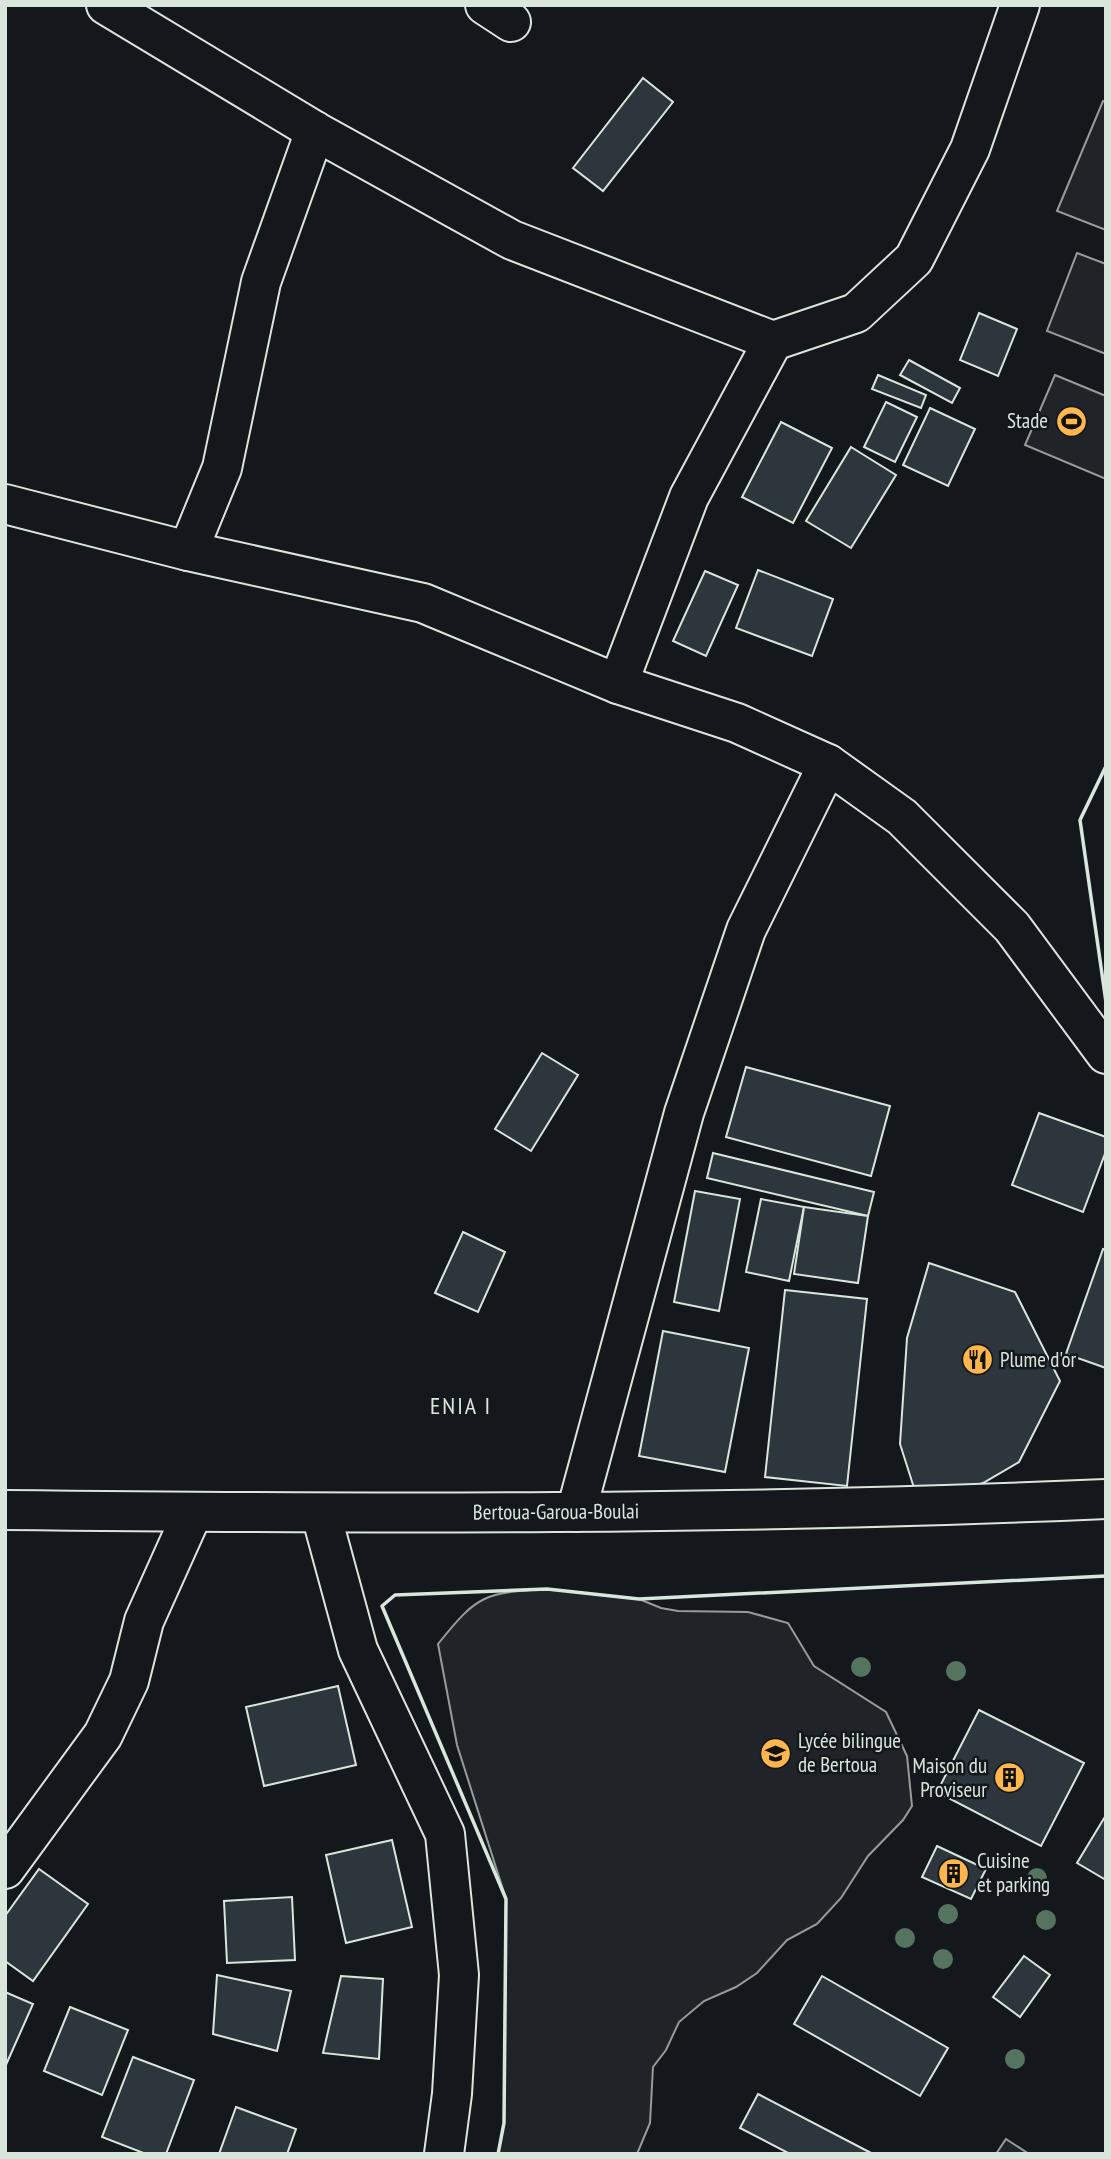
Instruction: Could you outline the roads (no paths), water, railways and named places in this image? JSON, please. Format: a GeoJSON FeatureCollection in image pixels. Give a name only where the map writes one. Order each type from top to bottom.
{"type":"FeatureCollection","features":[{"type":"Feature","properties":{"kind":"main road"},"geometry":{"type":"LineString","coordinates":[[106,5],[315,131],[512,240],[773,341],[856,313],[914,258],[970,149],[1020,5]]}},
{"type":"Feature","properties":{"kind":"main road"},"geometry":{"type":"LineString","coordinates":[[188,551],[222,468],[261,282],[315,131]]}},
{"type":"Feature","properties":{"kind":"main road"},"geometry":{"type":"LineString","coordinates":[[618,684],[690,497],[773,341]]}},
{"type":"Feature","properties":{"kind":"main road"},"geometry":{"type":"LineString","coordinates":[[5,504],[188,551],[423,603],[618,684],[737,723],[828,764],[902,817],[1012,927],[1106,1054]]}},
{"type":"Feature","properties":{"kind":"main road"},"geometry":{"type":"LineString","coordinates":[[576,1512],[684,1113],[746,930],[828,764]]}},
{"type":"Feature","properties":{"kind":"main road","name":"Bertoua-Garoua-Boulai"},"geometry":{"type":"LineString","coordinates":[[5,1510],[321,1514],[576,1512],[935,1507],[1106,1499]]}},
{"type":"Feature","properties":{"kind":"main road"},"geometry":{"type":"LineString","coordinates":[[5,1869],[103,1735],[129,1681],[144,1621],[193,1512]]}},
{"type":"Feature","properties":{"kind":"main road"},"geometry":{"type":"LineString","coordinates":[[321,1514],[358,1650],[445,1834],[459,1975],[452,2094],[444,2154]]}},
{"type":"Feature","properties":{"kind":"place","name":"Stade"},"geometry":{"type":"Point","coordinates":[1071,421]}},
{"type":"Feature","properties":{"kind":"place","name":"Plume d'or"},"geometry":{"type":"Point","coordinates":[977,1360]}},
{"type":"Feature","properties":{"kind":"place","name":"Lycée bilingue de Bertoua"},"geometry":{"type":"Point","coordinates":[775,1753]}},
{"type":"Feature","properties":{"kind":"place","name":"Maison du Proviseur"},"geometry":{"type":"Point","coordinates":[1010,1778]}},
{"type":"Feature","properties":{"kind":"place","name":"Cuisine et parking"},"geometry":{"type":"Point","coordinates":[954,1873]}},
{"type":"Feature","properties":{"kind":"district","name":"ENIA I"},"geometry":{"type":"Point","coordinates":[461,1406]}}]}
